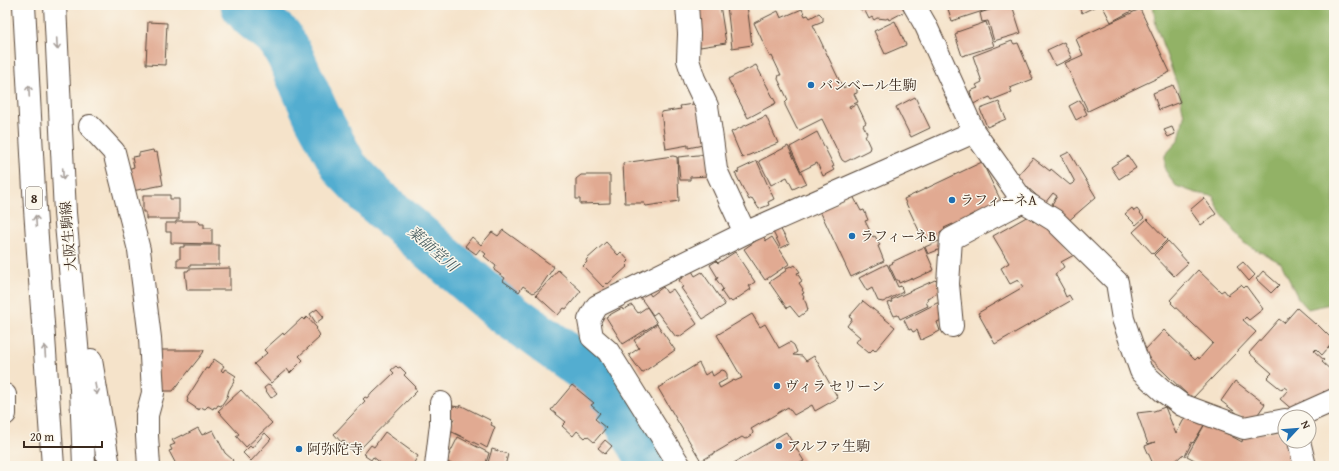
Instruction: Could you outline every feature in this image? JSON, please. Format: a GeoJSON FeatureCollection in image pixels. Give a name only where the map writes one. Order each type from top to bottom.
{"type":"FeatureCollection","features":[{"type":"Feature","properties":{"kind":"street","name":"8"},"geometry":{"type":"LineString","coordinates":[[24,5],[35,210],[53,466]]}},
{"type":"Feature","properties":{"kind":"street","name":"大阪生駒線"},"geometry":{"type":"LineString","coordinates":[[55,5],[65,213],[81,389],[84,466]]}},
{"type":"Feature","properties":{"kind":"street"},"geometry":{"type":"LineString","coordinates":[[687,5],[689,34],[688,60],[694,79],[706,106],[716,170],[745,233]]}},
{"type":"Feature","properties":{"kind":"street"},"geometry":{"type":"LineString","coordinates":[[914,5],[926,26],[974,132],[1023,201],[1054,220],[1117,282],[1123,319],[1141,371],[1162,391],[1182,405],[1244,428],[1277,422]]}},
{"type":"Feature","properties":{"kind":"street"},"geometry":{"type":"LineString","coordinates":[[90,126],[114,152],[140,250],[150,338],[153,393],[147,415],[149,466]]}},
{"type":"Feature","properties":{"kind":"street"},"geometry":{"type":"LineString","coordinates":[[680,466],[608,351],[592,337],[589,320],[597,306],[745,233],[974,132]]}},
{"type":"Feature","properties":{"kind":"street"},"geometry":{"type":"LineString","coordinates":[[952,326],[948,284],[951,239],[1023,201]]}},
{"type":"Feature","properties":{"kind":"street"},"geometry":{"type":"LineString","coordinates":[[65,213],[110,466]]}},
{"type":"Feature","properties":{"kind":"street"},"geometry":{"type":"LineString","coordinates":[[44,466],[48,390]]}},
{"type":"Feature","properties":{"kind":"street"},"geometry":{"type":"LineString","coordinates":[[5,395],[5,414]]}},
{"type":"Feature","properties":{"kind":"street"},"geometry":{"type":"LineString","coordinates":[[1314,409],[1334,400]]}},
{"type":"Feature","properties":{"kind":"street"},"geometry":{"type":"LineString","coordinates":[[436,466],[441,424],[441,403]]}},
{"type":"Feature","properties":{"kind":"street"},"geometry":{"type":"LineString","coordinates":[[1301,449],[1305,466]]}},
{"type":"Feature","properties":{"kind":"green space"},"geometry":{"type":"Polygon","coordinates":[[[1153,5],[1334,5],[1334,303],[1308,309],[1298,298],[1281,263],[1244,243],[1220,212],[1213,196],[1196,193],[1176,186],[1165,170],[1165,155],[1179,140],[1184,116],[1179,90],[1156,26],[1153,5]]]}},
{"type":"Feature","properties":{"kind":"building"},"geometry":{"type":"Polygon","coordinates":[[[694,5],[720,5],[726,43],[700,47],[694,5]]]}},
{"type":"Feature","properties":{"kind":"building"},"geometry":{"type":"Polygon","coordinates":[[[747,5],[752,45],[732,48],[727,6],[747,5]]]}},
{"type":"Feature","properties":{"kind":"building"},"geometry":{"type":"Polygon","coordinates":[[[858,5],[902,5],[906,11],[889,20],[888,18],[877,18],[874,20],[872,17],[869,19],[864,9],[861,11],[858,5]]]}},
{"type":"Feature","properties":{"kind":"building"},"geometry":{"type":"Polygon","coordinates":[[[945,5],[991,5],[992,8],[952,21],[947,6],[945,5]]]}},
{"type":"Feature","properties":{"kind":"building"},"geometry":{"type":"Polygon","coordinates":[[[1005,5],[1012,5],[1021,33],[994,41],[988,21],[982,22],[980,13],[1005,5]]]}},
{"type":"Feature","properties":{"kind":"building"},"geometry":{"type":"Polygon","coordinates":[[[1078,5],[1098,5],[1082,13],[1078,5]]]}},
{"type":"Feature","properties":{"kind":"building"},"geometry":{"type":"Polygon","coordinates":[[[1102,5],[1136,5],[1137,8],[1111,22],[1102,5]]]}},
{"type":"Feature","properties":{"kind":"building","name":"バンベール生駒"},"geometry":{"type":"Polygon","coordinates":[[[802,9],[805,16],[808,15],[810,18],[819,13],[823,17],[823,21],[813,25],[843,88],[852,84],[857,87],[857,93],[854,94],[858,102],[849,106],[850,108],[857,104],[866,123],[863,125],[867,133],[865,136],[870,147],[869,150],[845,162],[842,160],[822,119],[800,130],[797,129],[785,105],[788,100],[778,79],[779,75],[781,75],[772,56],[770,57],[754,23],[778,11],[781,18],[802,9]]]}},
{"type":"Feature","properties":{"kind":"building"},"geometry":{"type":"Polygon","coordinates":[[[1140,9],[1170,72],[1088,111],[1065,63],[1083,55],[1076,39],[1140,9]]]}},
{"type":"Feature","properties":{"kind":"building"},"geometry":{"type":"Polygon","coordinates":[[[895,21],[906,45],[885,54],[874,31],[895,21]]]}},
{"type":"Feature","properties":{"kind":"building"},"geometry":{"type":"Polygon","coordinates":[[[148,22],[167,23],[165,65],[146,64],[148,22]]]}},
{"type":"Feature","properties":{"kind":"building"},"geometry":{"type":"Polygon","coordinates":[[[986,22],[994,46],[962,56],[955,35],[957,32],[986,22]]]}},
{"type":"Feature","properties":{"kind":"building"},"geometry":{"type":"Polygon","coordinates":[[[1012,41],[1014,44],[1018,43],[1033,79],[1010,88],[1012,92],[992,100],[990,97],[973,104],[970,91],[978,88],[976,85],[982,82],[973,56],[1012,41]]]}},
{"type":"Feature","properties":{"kind":"building"},"geometry":{"type":"Polygon","coordinates":[[[1064,42],[1072,58],[1055,66],[1047,50],[1064,42]]]}},
{"type":"Feature","properties":{"kind":"building"},"geometry":{"type":"Polygon","coordinates":[[[756,65],[776,103],[748,118],[728,79],[756,65]]]}},
{"type":"Feature","properties":{"kind":"building"},"geometry":{"type":"Polygon","coordinates":[[[1173,85],[1180,102],[1159,110],[1153,93],[1173,85]]]}},
{"type":"Feature","properties":{"kind":"building"},"geometry":{"type":"Polygon","coordinates":[[[915,97],[930,128],[911,137],[896,107],[915,97]]]}},
{"type":"Feature","properties":{"kind":"building"},"geometry":{"type":"Polygon","coordinates":[[[1080,100],[1087,114],[1076,120],[1069,106],[1080,100]]]}},
{"type":"Feature","properties":{"kind":"building"},"geometry":{"type":"Polygon","coordinates":[[[999,102],[1006,119],[987,127],[980,109],[999,102]]]}},
{"type":"Feature","properties":{"kind":"building"},"geometry":{"type":"Polygon","coordinates":[[[700,103],[708,144],[688,148],[688,145],[666,149],[661,112],[681,109],[680,106],[700,103]]]}},
{"type":"Feature","properties":{"kind":"building"},"geometry":{"type":"Polygon","coordinates":[[[766,116],[778,143],[742,158],[731,132],[766,116]]]}},
{"type":"Feature","properties":{"kind":"building"},"geometry":{"type":"Polygon","coordinates":[[[1172,127],[1175,134],[1168,137],[1164,130],[1172,127]]]}},
{"type":"Feature","properties":{"kind":"building"},"geometry":{"type":"Polygon","coordinates":[[[817,132],[834,166],[832,167],[834,170],[823,176],[817,163],[801,171],[790,147],[817,132]]]}},
{"type":"Feature","properties":{"kind":"building"},"geometry":{"type":"Polygon","coordinates":[[[788,146],[806,183],[793,189],[787,177],[771,185],[759,161],[788,146]]]}},
{"type":"Feature","properties":{"kind":"building"},"geometry":{"type":"Polygon","coordinates":[[[153,150],[154,153],[157,152],[163,185],[132,191],[128,169],[134,167],[132,157],[139,156],[139,153],[153,150]]]}},
{"type":"Feature","properties":{"kind":"building"},"geometry":{"type":"Polygon","coordinates":[[[1069,152],[1096,197],[1066,223],[1052,204],[1057,196],[1053,193],[1045,203],[1016,177],[1033,158],[1050,171],[1051,169],[1070,185],[1075,182],[1061,156],[1069,152]]]}},
{"type":"Feature","properties":{"kind":"building"},"geometry":{"type":"Polygon","coordinates":[[[708,154],[709,176],[690,177],[690,180],[680,180],[678,157],[708,154]]]}},
{"type":"Feature","properties":{"kind":"building"},"geometry":{"type":"Polygon","coordinates":[[[673,156],[677,157],[679,201],[646,206],[644,203],[625,203],[623,163],[673,156]]]}},
{"type":"Feature","properties":{"kind":"building"},"geometry":{"type":"Polygon","coordinates":[[[1128,156],[1136,168],[1119,179],[1111,167],[1128,156]]]}},
{"type":"Feature","properties":{"kind":"building"},"geometry":{"type":"Polygon","coordinates":[[[757,161],[774,199],[768,202],[769,205],[759,209],[752,198],[749,200],[735,173],[757,161]]]}},
{"type":"Feature","properties":{"kind":"building","name":"ラフィーネA"},"geometry":{"type":"Polygon","coordinates":[[[982,162],[1001,201],[977,215],[975,213],[969,216],[970,219],[954,226],[953,224],[944,228],[946,230],[929,238],[923,239],[904,199],[982,162]]]}},
{"type":"Feature","properties":{"kind":"building"},"geometry":{"type":"Polygon","coordinates":[[[581,175],[610,175],[610,203],[580,204],[580,199],[576,199],[576,179],[581,175]]]}},
{"type":"Feature","properties":{"kind":"building"},"geometry":{"type":"Polygon","coordinates":[[[143,195],[170,195],[170,199],[179,199],[179,219],[146,219],[146,212],[143,212],[143,195]]]}},
{"type":"Feature","properties":{"kind":"building","name":"ラフィーネB"},"geometry":{"type":"Polygon","coordinates":[[[853,196],[861,211],[864,210],[868,220],[865,221],[873,237],[875,236],[880,245],[878,246],[884,261],[851,277],[820,211],[853,196]]]}},
{"type":"Feature","properties":{"kind":"building"},"geometry":{"type":"Polygon","coordinates":[[[1204,198],[1216,214],[1201,225],[1190,210],[1204,198]]]}},
{"type":"Feature","properties":{"kind":"building"},"geometry":{"type":"Polygon","coordinates":[[[1132,208],[1134,211],[1137,209],[1144,218],[1136,225],[1125,214],[1132,208]]]}},
{"type":"Feature","properties":{"kind":"building"},"geometry":{"type":"Polygon","coordinates":[[[1030,215],[1033,222],[1043,216],[1074,255],[1061,262],[1064,267],[1055,274],[1064,290],[1066,297],[1069,295],[1072,300],[995,344],[978,313],[1023,287],[1018,280],[1010,284],[1001,268],[1009,263],[993,236],[1030,215]]]}},
{"type":"Feature","properties":{"kind":"building"},"geometry":{"type":"Polygon","coordinates":[[[1147,219],[1167,240],[1153,254],[1133,232],[1147,219]]]}},
{"type":"Feature","properties":{"kind":"building"},"geometry":{"type":"Polygon","coordinates":[[[176,221],[199,221],[200,224],[204,224],[204,228],[212,228],[212,244],[171,243],[171,232],[166,232],[166,223],[176,223],[176,221]]]}},
{"type":"Feature","properties":{"kind":"building"},"geometry":{"type":"Polygon","coordinates":[[[780,228],[789,244],[781,248],[773,232],[780,228]]]}},
{"type":"Feature","properties":{"kind":"building"},"geometry":{"type":"Polygon","coordinates":[[[503,230],[554,267],[539,289],[533,293],[523,286],[519,292],[503,281],[505,278],[494,270],[496,266],[484,256],[486,254],[480,249],[476,254],[465,246],[472,237],[481,245],[492,232],[498,236],[503,230]]]}},
{"type":"Feature","properties":{"kind":"building"},"geometry":{"type":"Polygon","coordinates":[[[763,236],[766,241],[772,237],[789,264],[765,280],[744,249],[763,236]]]}},
{"type":"Feature","properties":{"kind":"building"},"geometry":{"type":"Polygon","coordinates":[[[939,241],[943,248],[928,254],[925,247],[939,241]]]}},
{"type":"Feature","properties":{"kind":"building"},"geometry":{"type":"Polygon","coordinates":[[[1168,241],[1188,263],[1174,276],[1154,255],[1168,241]]]}},
{"type":"Feature","properties":{"kind":"building"},"geometry":{"type":"Polygon","coordinates":[[[606,242],[618,255],[621,252],[629,261],[626,264],[628,266],[603,287],[583,266],[587,262],[586,260],[606,242]]]}},
{"type":"Feature","properties":{"kind":"building"},"geometry":{"type":"Polygon","coordinates":[[[184,245],[219,245],[219,265],[190,265],[190,267],[177,267],[177,259],[180,259],[180,247],[184,247],[184,245]]]}},
{"type":"Feature","properties":{"kind":"building"},"geometry":{"type":"Polygon","coordinates":[[[924,247],[934,270],[912,280],[911,278],[899,283],[889,265],[893,263],[892,262],[924,247]]]}},
{"type":"Feature","properties":{"kind":"building"},"geometry":{"type":"Polygon","coordinates":[[[735,252],[755,282],[749,286],[751,289],[732,302],[730,300],[728,301],[721,291],[723,289],[716,279],[718,278],[710,265],[716,261],[718,263],[735,252]]]}},
{"type":"Feature","properties":{"kind":"building"},"geometry":{"type":"Polygon","coordinates":[[[1243,262],[1255,275],[1249,281],[1237,267],[1243,262]]]}},
{"type":"Feature","properties":{"kind":"building"},"geometry":{"type":"Polygon","coordinates":[[[887,264],[898,287],[901,286],[903,292],[883,302],[878,301],[872,288],[867,291],[859,278],[887,264]]]}},
{"type":"Feature","properties":{"kind":"building"},"geometry":{"type":"Polygon","coordinates":[[[795,265],[800,272],[797,273],[802,281],[799,283],[803,289],[802,290],[804,293],[802,294],[808,310],[799,317],[790,306],[787,308],[769,282],[787,270],[786,268],[795,265]]]}},
{"type":"Feature","properties":{"kind":"building"},"geometry":{"type":"Polygon","coordinates":[[[230,268],[230,290],[187,290],[185,271],[188,271],[189,269],[230,268]]]}},
{"type":"Feature","properties":{"kind":"building"},"geometry":{"type":"Polygon","coordinates":[[[558,270],[581,291],[566,309],[564,308],[558,315],[536,295],[558,270]]]}},
{"type":"Feature","properties":{"kind":"building"},"geometry":{"type":"Polygon","coordinates":[[[1198,270],[1221,292],[1224,290],[1228,295],[1241,285],[1244,288],[1246,286],[1263,309],[1249,320],[1246,317],[1243,320],[1256,332],[1192,399],[1143,352],[1164,330],[1195,360],[1198,357],[1199,359],[1213,343],[1171,303],[1172,302],[1170,300],[1198,270]]]}},
{"type":"Feature","properties":{"kind":"building"},"geometry":{"type":"Polygon","coordinates":[[[692,271],[695,276],[702,272],[725,305],[703,319],[681,288],[683,287],[679,280],[692,271]]]}},
{"type":"Feature","properties":{"kind":"building"},"geometry":{"type":"Polygon","coordinates":[[[1263,271],[1279,285],[1271,293],[1256,279],[1263,271]]]}},
{"type":"Feature","properties":{"kind":"building"},"geometry":{"type":"Polygon","coordinates":[[[935,280],[937,281],[940,292],[927,298],[928,301],[926,302],[928,306],[900,319],[898,315],[894,316],[888,303],[892,302],[891,300],[935,280]]]}},
{"type":"Feature","properties":{"kind":"building"},"geometry":{"type":"Polygon","coordinates":[[[663,287],[667,293],[673,289],[697,324],[679,337],[676,337],[657,312],[653,315],[640,297],[648,291],[651,296],[663,287]]]}},
{"type":"Feature","properties":{"kind":"building"},"geometry":{"type":"Polygon","coordinates":[[[863,301],[895,327],[875,351],[873,349],[869,353],[856,342],[860,337],[847,326],[852,319],[849,317],[863,301]]]}},
{"type":"Feature","properties":{"kind":"building"},"geometry":{"type":"Polygon","coordinates":[[[937,303],[940,303],[944,319],[937,322],[940,331],[921,340],[917,330],[913,332],[911,329],[909,330],[904,320],[937,303]]]}},
{"type":"Feature","properties":{"kind":"building"},"geometry":{"type":"Polygon","coordinates":[[[632,305],[638,313],[647,307],[657,323],[623,344],[606,317],[622,308],[623,310],[632,305]]]}},
{"type":"Feature","properties":{"kind":"building"},"geometry":{"type":"Polygon","coordinates":[[[1297,308],[1315,324],[1316,323],[1334,341],[1322,355],[1316,349],[1314,351],[1324,360],[1322,362],[1334,373],[1334,386],[1327,394],[1324,391],[1310,406],[1304,400],[1296,409],[1292,409],[1280,399],[1288,390],[1284,387],[1282,390],[1267,378],[1272,373],[1249,353],[1279,319],[1284,323],[1297,308]]]}},
{"type":"Feature","properties":{"kind":"building"},"geometry":{"type":"Polygon","coordinates":[[[317,309],[324,317],[316,323],[310,314],[317,309]]]}},
{"type":"Feature","properties":{"kind":"building","name":"ヴィラ セリーン"},"geometry":{"type":"Polygon","coordinates":[[[752,314],[760,327],[765,324],[779,348],[790,342],[794,345],[797,352],[793,355],[802,356],[806,361],[814,356],[838,398],[815,411],[812,405],[794,415],[788,407],[751,429],[753,432],[749,437],[745,439],[742,437],[701,461],[658,388],[699,363],[705,375],[711,371],[713,376],[722,370],[725,371],[727,374],[727,379],[718,384],[720,388],[734,380],[735,381],[742,378],[717,335],[752,314]]]}},
{"type":"Feature","properties":{"kind":"building"},"geometry":{"type":"Polygon","coordinates":[[[307,317],[317,328],[316,329],[320,335],[318,337],[319,338],[299,356],[303,360],[290,373],[287,369],[271,383],[254,364],[267,353],[264,350],[283,333],[284,335],[302,318],[304,320],[307,317]]]}},
{"type":"Feature","properties":{"kind":"building"},"geometry":{"type":"Polygon","coordinates":[[[657,324],[675,350],[642,373],[629,355],[639,348],[634,340],[657,324]]]}},
{"type":"Feature","properties":{"kind":"building"},"geometry":{"type":"Polygon","coordinates":[[[157,350],[204,350],[173,391],[158,391],[157,350]]]}},
{"type":"Feature","properties":{"kind":"building"},"geometry":{"type":"Polygon","coordinates":[[[214,359],[224,366],[221,370],[223,372],[225,369],[236,376],[234,379],[235,380],[221,406],[218,405],[213,409],[208,406],[205,409],[201,407],[199,410],[187,402],[187,398],[206,368],[208,369],[214,359]]]}},
{"type":"Feature","properties":{"kind":"building"},"geometry":{"type":"Polygon","coordinates":[[[396,366],[398,368],[400,367],[406,373],[404,375],[415,386],[414,387],[417,391],[358,451],[350,444],[348,446],[343,440],[341,442],[334,434],[365,401],[363,399],[365,397],[367,398],[372,392],[373,393],[394,373],[391,370],[396,366]]]}},
{"type":"Feature","properties":{"kind":"building"},"geometry":{"type":"Polygon","coordinates":[[[1235,381],[1265,404],[1251,424],[1221,401],[1235,381]]]}},
{"type":"Feature","properties":{"kind":"building"},"geometry":{"type":"Polygon","coordinates":[[[269,384],[277,393],[271,398],[264,388],[269,384]]]}},
{"type":"Feature","properties":{"kind":"building"},"geometry":{"type":"Polygon","coordinates":[[[572,385],[594,403],[591,405],[600,413],[595,419],[606,428],[594,442],[587,436],[585,438],[577,431],[573,436],[562,426],[566,422],[551,410],[572,385]]]}},
{"type":"Feature","properties":{"kind":"building"},"geometry":{"type":"Polygon","coordinates":[[[241,390],[272,423],[246,447],[236,436],[239,434],[218,411],[241,390]]]}},
{"type":"Feature","properties":{"kind":"building"},"geometry":{"type":"Polygon","coordinates":[[[446,405],[459,407],[460,405],[490,420],[492,423],[491,425],[495,427],[487,448],[448,430],[454,418],[446,415],[446,405]]]}},
{"type":"Feature","properties":{"kind":"building"},"geometry":{"type":"Polygon","coordinates":[[[1165,407],[1176,434],[1188,412],[1206,422],[1193,443],[1192,442],[1185,456],[1182,455],[1170,466],[1154,466],[1145,446],[1155,442],[1148,444],[1137,413],[1154,411],[1165,407]]]}},
{"type":"Feature","properties":{"kind":"building"},"geometry":{"type":"Polygon","coordinates":[[[1206,422],[1242,442],[1243,436],[1277,430],[1277,449],[1294,449],[1293,466],[1206,466],[1187,456],[1206,422]]]}},
{"type":"Feature","properties":{"kind":"building"},"geometry":{"type":"Polygon","coordinates":[[[198,428],[202,435],[213,430],[225,453],[233,460],[229,466],[177,466],[169,451],[172,450],[170,446],[175,444],[172,440],[198,428]]]}},
{"type":"Feature","properties":{"kind":"building"},"geometry":{"type":"Polygon","coordinates":[[[385,432],[418,456],[412,466],[385,466],[373,457],[371,460],[365,456],[366,455],[364,454],[371,445],[374,447],[385,432]]]}},
{"type":"Feature","properties":{"kind":"building","name":"アルファ生駒"},"geometry":{"type":"Polygon","coordinates":[[[786,432],[804,461],[795,466],[729,466],[786,432]]]}},
{"type":"Feature","properties":{"kind":"building"},"geometry":{"type":"Polygon","coordinates":[[[265,433],[271,439],[251,461],[243,453],[250,446],[252,448],[265,433]]]}},
{"type":"Feature","properties":{"kind":"building"},"geometry":{"type":"Polygon","coordinates":[[[458,437],[489,453],[485,466],[455,466],[446,461],[458,437]]]}},
{"type":"Feature","properties":{"kind":"building"},"geometry":{"type":"Polygon","coordinates":[[[605,440],[612,446],[605,454],[598,448],[605,440]]]}},
{"type":"Feature","properties":{"kind":"building"},"geometry":{"type":"Polygon","coordinates":[[[492,449],[508,454],[505,466],[487,466],[492,449]]]}},
{"type":"Feature","properties":{"kind":"waterway","name":"薬師堂川"},"geometry":{"type":"LineString","coordinates":[[244,5],[252,15],[280,38],[290,56],[317,116],[345,168],[377,201],[503,310],[604,383],[654,466]]}},
{"type":"Feature","properties":{"kind":"place","name":"バンベール生駒"},"geometry":{"type":"Point","coordinates":[811,85]}},
{"type":"Feature","properties":{"kind":"place","name":"ラフィーネA"},"geometry":{"type":"Point","coordinates":[952,200]}},
{"type":"Feature","properties":{"kind":"place","name":"ラフィーネB"},"geometry":{"type":"Point","coordinates":[852,236]}},
{"type":"Feature","properties":{"kind":"place","name":"ヴィラ セリーン"},"geometry":{"type":"Point","coordinates":[777,386]}},
{"type":"Feature","properties":{"kind":"place","name":"アルファ生駒"},"geometry":{"type":"Point","coordinates":[779,446]}},
{"type":"Feature","properties":{"kind":"place","name":"阿弥陀寺"},"geometry":{"type":"Point","coordinates":[299,449]}}]}
